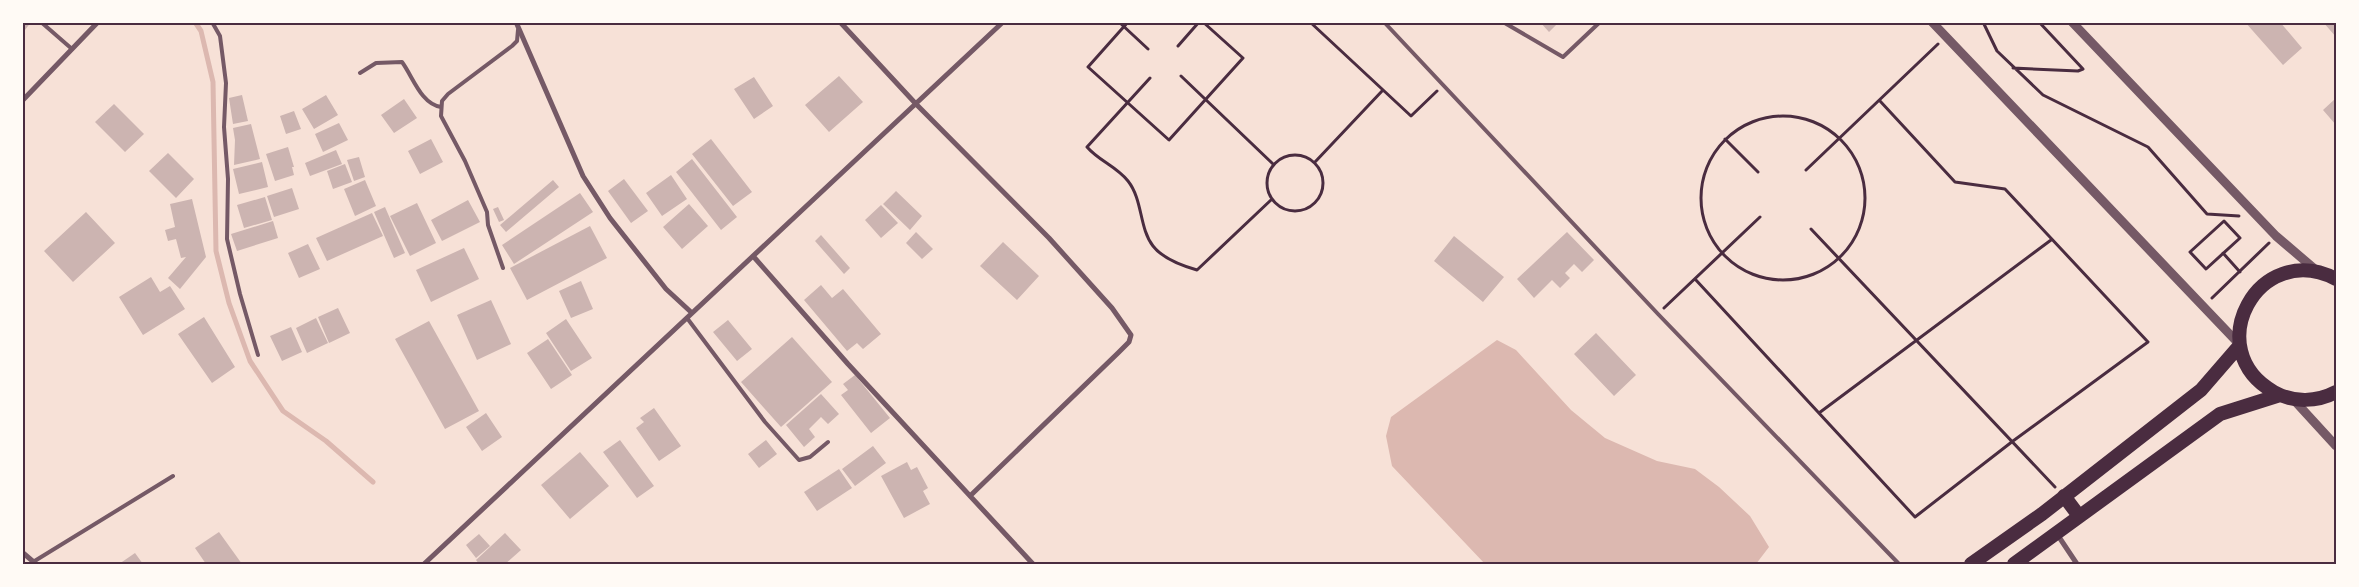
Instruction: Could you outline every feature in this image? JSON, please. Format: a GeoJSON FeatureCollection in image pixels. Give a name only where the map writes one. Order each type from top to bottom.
{"type":"FeatureCollection","features":[{"type":"Feature","properties":{"kind":"highway"},"geometry":{"type":"LineString","coordinates":[[2287,397],[2266,387],[2254,375],[2245,361],[2240,345],[2241,321],[2244,309],[2259,288],[2280,275],[2292,271],[2329,274]]}},
{"type":"Feature","properties":{"kind":"highway"},"geometry":{"type":"LineString","coordinates":[[1971,564],[2064,496],[2201,390],[2240,345]]}},
{"type":"Feature","properties":{"kind":"highway"},"geometry":{"type":"LineString","coordinates":[[2014,564],[2220,414],[2287,397],[2317,399],[2336,392]]}},
{"type":"Feature","properties":{"kind":"highway"},"geometry":{"type":"LineString","coordinates":[[2064,496],[2079,516]]}},
{"type":"Feature","properties":{"kind":"street"},"geometry":{"type":"LineString","coordinates":[[22,101],[98,22]]}},
{"type":"Feature","properties":{"kind":"street"},"geometry":{"type":"LineString","coordinates":[[840,22],[916,104],[1049,238],[1112,308],[1131,335],[1129,342],[970,496]]}},
{"type":"Feature","properties":{"kind":"street"},"geometry":{"type":"LineString","coordinates":[[424,564],[1003,22]]}},
{"type":"Feature","properties":{"kind":"street"},"geometry":{"type":"LineString","coordinates":[[1932,22],[2204,305],[2240,345]]}},
{"type":"Feature","properties":{"kind":"street"},"geometry":{"type":"LineString","coordinates":[[2072,22],[2276,236],[2329,274]]}},
{"type":"Feature","properties":{"kind":"street"},"geometry":{"type":"LineString","coordinates":[[518,25],[583,176],[610,218],[666,289],[692,313]]}},
{"type":"Feature","properties":{"kind":"street"},"geometry":{"type":"LineString","coordinates":[[753,256],[848,364],[1033,564]]}},
{"type":"Feature","properties":{"kind":"street"},"geometry":{"type":"LineString","coordinates":[[2287,397],[2336,446]]}},
{"type":"Feature","properties":{"kind":"street"},"geometry":{"type":"LineString","coordinates":[[2057,533],[2077,564]]}},
{"type":"Feature","properties":{"kind":"street"},"geometry":{"type":"LineString","coordinates":[[22,552],[34,563]]}},
{"type":"Feature","properties":{"kind":"lane"},"geometry":{"type":"LineString","coordinates":[[41,22],[72,49]]}},
{"type":"Feature","properties":{"kind":"lane"},"geometry":{"type":"LineString","coordinates":[[212,22],[220,36],[226,83],[224,127],[228,179],[227,239],[258,356]]}},
{"type":"Feature","properties":{"kind":"lane"},"geometry":{"type":"LineString","coordinates":[[1384,22],[1658,314],[1898,564]]}},
{"type":"Feature","properties":{"kind":"lane"},"geometry":{"type":"LineString","coordinates":[[1503,22],[1563,57],[1600,22]]}},
{"type":"Feature","properties":{"kind":"lane"},"geometry":{"type":"LineString","coordinates":[[503,268],[488,225],[487,212],[465,161],[441,116],[441,106],[442,101],[448,94],[517,41],[518,25]]}},
{"type":"Feature","properties":{"kind":"lane"},"geometry":{"type":"LineString","coordinates":[[360,73],[376,63],[402,62],[431,105],[441,106]]}},
{"type":"Feature","properties":{"kind":"lane"},"geometry":{"type":"LineString","coordinates":[[687,318],[765,422],[799,460],[810,457],[828,442]]}},
{"type":"Feature","properties":{"kind":"lane"},"geometry":{"type":"LineString","coordinates":[[34,563],[173,476]]}},
{"type":"Feature","properties":{"kind":"path"},"geometry":{"type":"LineString","coordinates":[[1119,22],[1148,49]]}},
{"type":"Feature","properties":{"kind":"path"},"geometry":{"type":"LineString","coordinates":[[1128,22],[1088,66],[1169,140],[1243,58],[1203,22]]}},
{"type":"Feature","properties":{"kind":"path"},"geometry":{"type":"LineString","coordinates":[[1178,46],[1199,22]]}},
{"type":"Feature","properties":{"kind":"path"},"geometry":{"type":"LineString","coordinates":[[1310,22],[1410,116],[1443,85]]}},
{"type":"Feature","properties":{"kind":"path"},"geometry":{"type":"LineString","coordinates":[[1983,22],[1997,51],[2043,95],[2148,147],[2207,214],[2258,217]]}},
{"type":"Feature","properties":{"kind":"path"},"geometry":{"type":"LineString","coordinates":[[2013,68],[2078,71],[2083,69],[2039,22]]}},
{"type":"Feature","properties":{"kind":"path"},"geometry":{"type":"LineString","coordinates":[[1806,170],[1946,37]]}},
{"type":"Feature","properties":{"kind":"path"},"geometry":{"type":"LineString","coordinates":[[1181,76],[1273,164]]}},
{"type":"Feature","properties":{"kind":"path"},"geometry":{"type":"LineString","coordinates":[[1150,78],[1087,147],[1115,167],[1129,183],[1140,203],[1153,246],[1178,264],[1197,270],[1272,200]]}},
{"type":"Feature","properties":{"kind":"path"},"geometry":{"type":"LineString","coordinates":[[1315,162],[1383,90]]}},
{"type":"Feature","properties":{"kind":"path"},"geometry":{"type":"LineString","coordinates":[[1695,279],[1915,517],[2013,440],[2148,342],[2005,189],[1955,182],[1880,101]]}},
{"type":"Feature","properties":{"kind":"path"},"geometry":{"type":"LineString","coordinates":[[1770,116],[1795,116],[1820,124],[1840,139],[1854,156],[1863,177],[1866,199],[1863,221],[1854,241],[1840,259],[1822,271],[1802,279],[1780,280],[1758,276],[1738,267],[1722,253],[1710,235],[1703,216],[1701,195],[1704,174],[1712,155],[1725,139],[1746,124],[1770,116]]}},
{"type":"Feature","properties":{"kind":"path"},"geometry":{"type":"LineString","coordinates":[[1725,139],[1758,172]]}},
{"type":"Feature","properties":{"kind":"path"},"geometry":{"type":"LineString","coordinates":[[1289,154],[1298,154],[1315,162],[1324,179],[1323,188],[1314,204],[1306,209],[1287,210],[1272,200],[1266,182],[1273,164],[1289,154]]}},
{"type":"Feature","properties":{"kind":"path"},"geometry":{"type":"LineString","coordinates":[[1658,314],[1760,216]]}},
{"type":"Feature","properties":{"kind":"path"},"geometry":{"type":"LineString","coordinates":[[2224,221],[2240,238],[2223,253],[2206,269],[2190,252],[2224,221]]}},
{"type":"Feature","properties":{"kind":"path"},"geometry":{"type":"LineString","coordinates":[[1812,229],[2064,496]]}},
{"type":"Feature","properties":{"kind":"path"},"geometry":{"type":"LineString","coordinates":[[2204,305],[2276,236]]}},
{"type":"Feature","properties":{"kind":"path"},"geometry":{"type":"LineString","coordinates":[[1819,413],[2051,240]]}},
{"type":"Feature","properties":{"kind":"path"},"geometry":{"type":"LineString","coordinates":[[2223,253],[2240,272]]}},
{"type":"Feature","properties":{"kind":"shaded area"},"geometry":{"type":"Polygon","coordinates":[[[1497,340],[1516,350],[1571,410],[1605,438],[1657,461],[1695,469],[1719,487],[1750,516],[1769,547],[1756,564],[1485,564],[1392,466],[1386,436],[1391,417],[1497,340]]]}},
{"type":"Feature","properties":{"kind":"building"},"geometry":{"type":"Polygon","coordinates":[[[22,22],[31,22],[22,34],[22,22]]]}},
{"type":"Feature","properties":{"kind":"building"},"geometry":{"type":"Polygon","coordinates":[[[1540,22],[1559,22],[1549,32],[1540,22]]]}},
{"type":"Feature","properties":{"kind":"building"},"geometry":{"type":"Polygon","coordinates":[[[2245,22],[2280,22],[2302,48],[2283,65],[2245,22]]]}},
{"type":"Feature","properties":{"kind":"building"},"geometry":{"type":"Polygon","coordinates":[[[2323,22],[2336,22],[2336,37],[2323,22]]]}},
{"type":"Feature","properties":{"kind":"building"},"geometry":{"type":"Polygon","coordinates":[[[839,76],[863,102],[829,132],[805,105],[839,76]]]}},
{"type":"Feature","properties":{"kind":"building"},"geometry":{"type":"Polygon","coordinates":[[[754,77],[773,106],[754,119],[734,89],[754,77]]]}},
{"type":"Feature","properties":{"kind":"building"},"geometry":{"type":"Polygon","coordinates":[[[242,95],[248,121],[233,124],[229,98],[242,95]]]}},
{"type":"Feature","properties":{"kind":"building"},"geometry":{"type":"Polygon","coordinates":[[[326,95],[338,115],[314,129],[302,109],[326,95]]]}},
{"type":"Feature","properties":{"kind":"building"},"geometry":{"type":"Polygon","coordinates":[[[2336,98],[2336,125],[2323,110],[2336,98]]]}},
{"type":"Feature","properties":{"kind":"building"},"geometry":{"type":"Polygon","coordinates":[[[404,99],[417,118],[394,133],[381,115],[404,99]]]}},
{"type":"Feature","properties":{"kind":"building"},"geometry":{"type":"Polygon","coordinates":[[[114,104],[144,134],[125,152],[95,122],[114,104]]]}},
{"type":"Feature","properties":{"kind":"building"},"geometry":{"type":"Polygon","coordinates":[[[294,111],[301,129],[286,134],[280,116],[294,111]]]}},
{"type":"Feature","properties":{"kind":"building"},"geometry":{"type":"Polygon","coordinates":[[[339,123],[348,140],[323,152],[315,134],[339,123]]]}},
{"type":"Feature","properties":{"kind":"building"},"geometry":{"type":"Polygon","coordinates":[[[251,124],[260,159],[234,165],[235,140],[233,128],[251,124]]]}},
{"type":"Feature","properties":{"kind":"building"},"geometry":{"type":"Polygon","coordinates":[[[431,139],[443,162],[420,174],[408,151],[431,139]]]}},
{"type":"Feature","properties":{"kind":"building"},"geometry":{"type":"Polygon","coordinates":[[[711,139],[752,192],[733,206],[692,154],[711,139]]]}},
{"type":"Feature","properties":{"kind":"building"},"geometry":{"type":"Polygon","coordinates":[[[288,147],[294,167],[292,167],[294,175],[275,181],[266,154],[288,147]]]}},
{"type":"Feature","properties":{"kind":"building"},"geometry":{"type":"Polygon","coordinates":[[[336,150],[342,164],[310,176],[305,163],[336,150]]]}},
{"type":"Feature","properties":{"kind":"building"},"geometry":{"type":"Polygon","coordinates":[[[168,153],[194,179],[176,198],[149,171],[168,153]]]}},
{"type":"Feature","properties":{"kind":"building"},"geometry":{"type":"Polygon","coordinates":[[[359,157],[365,177],[354,181],[347,160],[359,157]]]}},
{"type":"Feature","properties":{"kind":"building"},"geometry":{"type":"Polygon","coordinates":[[[692,159],[737,217],[721,230],[676,172],[692,159]]]}},
{"type":"Feature","properties":{"kind":"building"},"geometry":{"type":"Polygon","coordinates":[[[262,162],[268,187],[239,194],[233,169],[262,162]]]}},
{"type":"Feature","properties":{"kind":"building"},"geometry":{"type":"Polygon","coordinates":[[[345,164],[352,182],[333,189],[327,171],[345,164]]]}},
{"type":"Feature","properties":{"kind":"building"},"geometry":{"type":"Polygon","coordinates":[[[671,175],[687,199],[662,216],[646,193],[671,175]]]}},
{"type":"Feature","properties":{"kind":"building"},"geometry":{"type":"Polygon","coordinates":[[[624,179],[648,211],[631,223],[608,191],[624,179]]]}},
{"type":"Feature","properties":{"kind":"building"},"geometry":{"type":"Polygon","coordinates":[[[365,180],[376,206],[355,216],[344,189],[365,180]]]}},
{"type":"Feature","properties":{"kind":"building"},"geometry":{"type":"Polygon","coordinates":[[[553,180],[559,187],[506,232],[500,225],[553,180]]]}},
{"type":"Feature","properties":{"kind":"building"},"geometry":{"type":"Polygon","coordinates":[[[292,188],[299,209],[274,217],[267,196],[292,188]]]}},
{"type":"Feature","properties":{"kind":"building"},"geometry":{"type":"Polygon","coordinates":[[[896,191],[922,216],[910,230],[883,204],[896,191]]]}},
{"type":"Feature","properties":{"kind":"building"},"geometry":{"type":"Polygon","coordinates":[[[580,193],[593,212],[514,264],[502,245],[580,193]]]}},
{"type":"Feature","properties":{"kind":"building"},"geometry":{"type":"Polygon","coordinates":[[[265,197],[272,220],[244,228],[237,205],[265,197]]]}},
{"type":"Feature","properties":{"kind":"building"},"geometry":{"type":"Polygon","coordinates":[[[192,199],[206,257],[180,289],[168,278],[186,257],[181,258],[176,239],[168,241],[165,230],[175,227],[170,204],[192,199]]]}},
{"type":"Feature","properties":{"kind":"building"},"geometry":{"type":"Polygon","coordinates":[[[468,200],[480,222],[442,241],[431,220],[468,200]]]}},
{"type":"Feature","properties":{"kind":"building"},"geometry":{"type":"Polygon","coordinates":[[[417,203],[436,243],[410,256],[390,216],[417,203]]]}},
{"type":"Feature","properties":{"kind":"building"},"geometry":{"type":"Polygon","coordinates":[[[689,204],[708,226],[682,249],[663,227],[689,204]]]}},
{"type":"Feature","properties":{"kind":"building"},"geometry":{"type":"Polygon","coordinates":[[[881,205],[898,223],[881,238],[865,220],[881,205]]]}},
{"type":"Feature","properties":{"kind":"building"},"geometry":{"type":"Polygon","coordinates":[[[385,207],[405,253],[394,258],[374,212],[385,207]]]}},
{"type":"Feature","properties":{"kind":"building"},"geometry":{"type":"Polygon","coordinates":[[[498,207],[504,220],[499,222],[493,209],[498,207]]]}},
{"type":"Feature","properties":{"kind":"building"},"geometry":{"type":"Polygon","coordinates":[[[86,212],[115,243],[73,282],[44,251],[86,212]]]}},
{"type":"Feature","properties":{"kind":"building"},"geometry":{"type":"Polygon","coordinates":[[[372,213],[383,236],[327,261],[316,238],[372,213]]]}},
{"type":"Feature","properties":{"kind":"building"},"geometry":{"type":"Polygon","coordinates":[[[273,221],[278,238],[237,251],[231,234],[273,221]]]}},
{"type":"Feature","properties":{"kind":"building"},"geometry":{"type":"Polygon","coordinates":[[[590,226],[607,258],[527,300],[510,268],[590,226]]]}},
{"type":"Feature","properties":{"kind":"building"},"geometry":{"type":"Polygon","coordinates":[[[916,232],[933,249],[922,259],[906,243],[916,232]]]}},
{"type":"Feature","properties":{"kind":"building"},"geometry":{"type":"Polygon","coordinates":[[[1567,232],[1594,260],[1582,272],[1574,264],[1565,273],[1570,278],[1560,288],[1552,280],[1534,298],[1517,279],[1567,232]]]}},
{"type":"Feature","properties":{"kind":"building"},"geometry":{"type":"Polygon","coordinates":[[[821,235],[850,268],[844,274],[815,241],[821,235]]]}},
{"type":"Feature","properties":{"kind":"building"},"geometry":{"type":"Polygon","coordinates":[[[1454,236],[1504,277],[1483,302],[1434,261],[1454,236]]]}},
{"type":"Feature","properties":{"kind":"building"},"geometry":{"type":"Polygon","coordinates":[[[1003,242],[1039,276],[1017,300],[980,266],[1003,242]]]}},
{"type":"Feature","properties":{"kind":"building"},"geometry":{"type":"Polygon","coordinates":[[[308,244],[320,269],[299,278],[288,253],[308,244]]]}},
{"type":"Feature","properties":{"kind":"building"},"geometry":{"type":"Polygon","coordinates":[[[464,248],[479,279],[431,302],[416,270],[464,248]]]}},
{"type":"Feature","properties":{"kind":"building"},"geometry":{"type":"Polygon","coordinates":[[[151,277],[160,292],[170,286],[185,309],[143,335],[119,297],[151,277]]]}},
{"type":"Feature","properties":{"kind":"building"},"geometry":{"type":"Polygon","coordinates":[[[581,281],[593,309],[571,318],[559,291],[581,281]]]}},
{"type":"Feature","properties":{"kind":"building"},"geometry":{"type":"Polygon","coordinates":[[[821,285],[832,298],[843,289],[881,334],[863,349],[857,343],[847,351],[804,300],[821,285]]]}},
{"type":"Feature","properties":{"kind":"building"},"geometry":{"type":"Polygon","coordinates":[[[491,300],[511,344],[477,360],[457,315],[491,300]]]}},
{"type":"Feature","properties":{"kind":"building"},"geometry":{"type":"Polygon","coordinates":[[[338,308],[350,333],[329,343],[318,317],[338,308]]]}},
{"type":"Feature","properties":{"kind":"building"},"geometry":{"type":"Polygon","coordinates":[[[204,317],[235,367],[212,383],[178,334],[204,317]]]}},
{"type":"Feature","properties":{"kind":"building"},"geometry":{"type":"Polygon","coordinates":[[[316,318],[328,343],[307,353],[296,328],[316,318]]]}},
{"type":"Feature","properties":{"kind":"building"},"geometry":{"type":"Polygon","coordinates":[[[566,319],[592,358],[571,371],[546,333],[566,319]]]}},
{"type":"Feature","properties":{"kind":"building"},"geometry":{"type":"Polygon","coordinates":[[[728,320],[752,349],[737,361],[713,332],[728,320]]]}},
{"type":"Feature","properties":{"kind":"building"},"geometry":{"type":"Polygon","coordinates":[[[429,321],[479,411],[445,429],[395,339],[429,321]]]}},
{"type":"Feature","properties":{"kind":"building"},"geometry":{"type":"Polygon","coordinates":[[[291,327],[302,352],[282,361],[270,336],[291,327]]]}},
{"type":"Feature","properties":{"kind":"building"},"geometry":{"type":"Polygon","coordinates":[[[1596,333],[1636,375],[1614,396],[1574,354],[1596,333]]]}},
{"type":"Feature","properties":{"kind":"building"},"geometry":{"type":"Polygon","coordinates":[[[792,337],[832,382],[781,427],[741,382],[792,337]]]}},
{"type":"Feature","properties":{"kind":"building"},"geometry":{"type":"Polygon","coordinates":[[[548,339],[572,375],[551,389],[527,353],[548,339]]]}},
{"type":"Feature","properties":{"kind":"building"},"geometry":{"type":"Polygon","coordinates":[[[855,375],[890,418],[871,433],[841,395],[848,390],[843,384],[855,375]]]}},
{"type":"Feature","properties":{"kind":"building"},"geometry":{"type":"Polygon","coordinates":[[[821,394],[839,414],[828,424],[821,417],[809,429],[815,437],[804,447],[786,425],[821,394]]]}},
{"type":"Feature","properties":{"kind":"building"},"geometry":{"type":"Polygon","coordinates":[[[654,408],[681,446],[659,461],[636,428],[644,422],[640,418],[654,408]]]}},
{"type":"Feature","properties":{"kind":"building"},"geometry":{"type":"Polygon","coordinates":[[[486,413],[502,437],[482,451],[466,427],[486,413]]]}},
{"type":"Feature","properties":{"kind":"building"},"geometry":{"type":"Polygon","coordinates":[[[620,440],[654,486],[637,498],[603,452],[620,440]]]}},
{"type":"Feature","properties":{"kind":"building"},"geometry":{"type":"Polygon","coordinates":[[[766,440],[777,454],[759,468],[748,454],[766,440]]]}},
{"type":"Feature","properties":{"kind":"building"},"geometry":{"type":"Polygon","coordinates":[[[873,446],[886,463],[855,486],[842,469],[873,446]]]}},
{"type":"Feature","properties":{"kind":"building"},"geometry":{"type":"Polygon","coordinates":[[[580,452],[609,486],[570,519],[541,485],[580,452]]]}},
{"type":"Feature","properties":{"kind":"building"},"geometry":{"type":"Polygon","coordinates":[[[907,462],[911,470],[917,467],[928,488],[923,491],[930,504],[904,518],[881,476],[907,462]]]}},
{"type":"Feature","properties":{"kind":"building"},"geometry":{"type":"Polygon","coordinates":[[[839,469],[852,488],[817,511],[804,492],[839,469]]]}},
{"type":"Feature","properties":{"kind":"building"},"geometry":{"type":"Polygon","coordinates":[[[219,532],[242,564],[206,564],[195,548],[219,532]]]}},
{"type":"Feature","properties":{"kind":"building"},"geometry":{"type":"Polygon","coordinates":[[[505,533],[521,550],[505,564],[479,564],[476,560],[505,533]]]}},
{"type":"Feature","properties":{"kind":"building"},"geometry":{"type":"Polygon","coordinates":[[[479,534],[490,546],[476,558],[466,545],[479,534]]]}},
{"type":"Feature","properties":{"kind":"building"},"geometry":{"type":"Polygon","coordinates":[[[135,553],[143,564],[119,564],[135,553]]]}},
{"type":"Feature","properties":{"kind":"waterway"},"geometry":{"type":"LineString","coordinates":[[195,22],[201,31],[213,82],[216,251],[229,303],[250,361],[283,411],[326,441],[373,482]]}}]}
